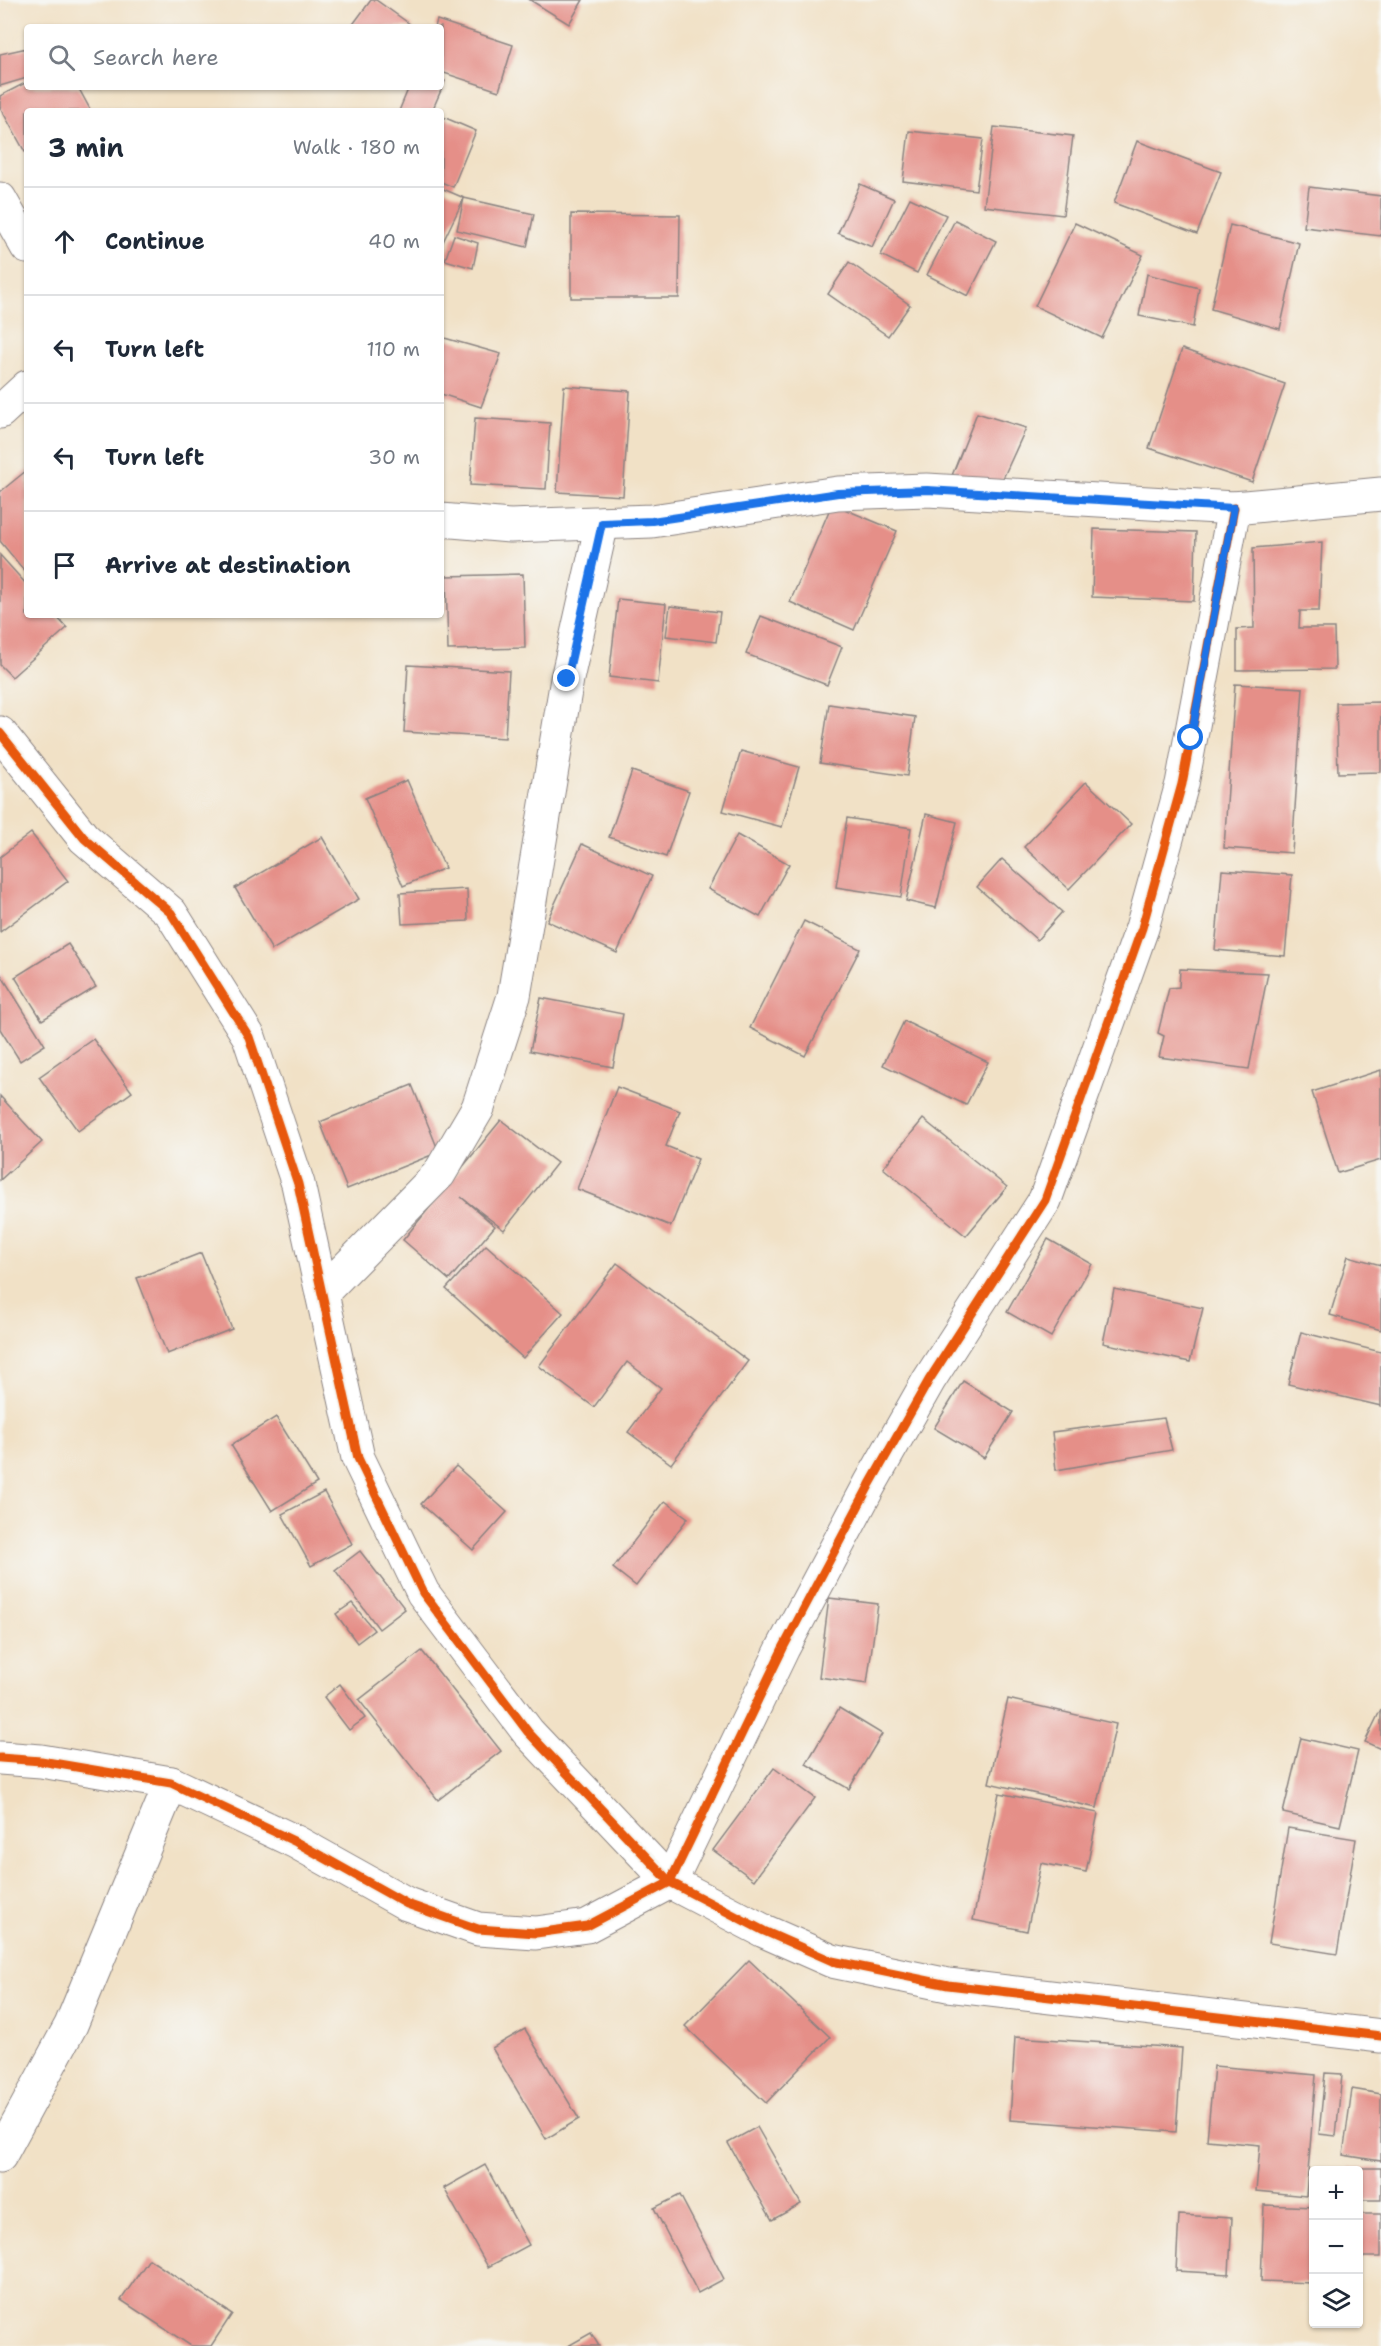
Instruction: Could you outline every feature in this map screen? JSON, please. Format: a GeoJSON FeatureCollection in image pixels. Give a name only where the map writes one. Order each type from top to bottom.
{"type":"FeatureCollection","features":[{"type":"Feature","properties":{"kind":"street"},"geometry":{"type":"LineString","coordinates":[[0,199],[24,242]]}},
{"type":"Feature","properties":{"kind":"street"},"geometry":{"type":"LineString","coordinates":[[0,411],[24,390]]}},
{"type":"Feature","properties":{"kind":"street"},"geometry":{"type":"LineString","coordinates":[[444,520],[510,526],[652,521],[838,493],[927,490],[1234,508],[1381,494]]}},
{"type":"Feature","properties":{"kind":"street"},"geometry":{"type":"LineString","coordinates":[[0,1758],[41,1761],[171,1783],[296,1842],[407,1904],[478,1929],[536,1933],[587,1926],[670,1882],[783,1648],[870,1484],[929,1380],[1046,1200],[1142,928],[1182,784],[1234,508]]}},
{"type":"Feature","properties":{"kind":"street"},"geometry":{"type":"LineString","coordinates":[[322,1293],[439,1174],[478,1108],[514,996],[567,679],[602,523]]}},
{"type":"Feature","properties":{"kind":"street"},"geometry":{"type":"LineString","coordinates":[[0,733],[84,838],[171,913],[249,1037],[298,1184],[358,1458],[423,1593],[528,1732],[670,1882],[764,1931],[832,1961],[948,1985],[1381,2036]]}},
{"type":"Feature","properties":{"kind":"street"},"geometry":{"type":"LineString","coordinates":[[0,2156],[71,2025],[171,1783]]}},
{"type":"Feature","properties":{"kind":"building"},"geometry":{"type":"Polygon","coordinates":[[[371,0],[376,0],[410,24],[353,24],[371,0]]]}},
{"type":"Feature","properties":{"kind":"building"},"geometry":{"type":"Polygon","coordinates":[[[530,0],[583,0],[569,24],[530,0]]]}},
{"type":"Feature","properties":{"kind":"building"},"geometry":{"type":"Polygon","coordinates":[[[437,20],[513,45],[499,91],[444,73],[444,24],[436,24],[437,20]]]}},
{"type":"Feature","properties":{"kind":"building"},"geometry":{"type":"Polygon","coordinates":[[[24,49],[24,79],[0,86],[0,54],[24,49]]]}},
{"type":"Feature","properties":{"kind":"building"},"geometry":{"type":"Polygon","coordinates":[[[24,84],[24,90],[80,90],[89,108],[24,108],[24,150],[0,107],[0,96],[24,84]]]}},
{"type":"Feature","properties":{"kind":"building"},"geometry":{"type":"Polygon","coordinates":[[[408,90],[441,90],[433,108],[400,108],[408,90]]]}},
{"type":"Feature","properties":{"kind":"building"},"geometry":{"type":"Polygon","coordinates":[[[444,117],[476,131],[453,187],[444,183],[444,117]]]}},
{"type":"Feature","properties":{"kind":"building"},"geometry":{"type":"Polygon","coordinates":[[[994,127],[1073,136],[1063,215],[984,206],[994,127]]]}},
{"type":"Feature","properties":{"kind":"building"},"geometry":{"type":"Polygon","coordinates":[[[909,131],[983,139],[976,190],[903,181],[909,131]]]}},
{"type":"Feature","properties":{"kind":"building"},"geometry":{"type":"Polygon","coordinates":[[[1137,141],[1221,172],[1197,234],[1114,203],[1137,141]]]}},
{"type":"Feature","properties":{"kind":"building"},"geometry":{"type":"Polygon","coordinates":[[[860,184],[894,199],[872,247],[838,233],[860,184]]]}},
{"type":"Feature","properties":{"kind":"building"},"geometry":{"type":"Polygon","coordinates":[[[1309,187],[1381,196],[1381,236],[1304,227],[1309,187]]]}},
{"type":"Feature","properties":{"kind":"building"},"geometry":{"type":"Polygon","coordinates":[[[444,189],[464,198],[444,240],[444,189]]]}},
{"type":"Feature","properties":{"kind":"building"},"geometry":{"type":"Polygon","coordinates":[[[464,198],[534,214],[527,247],[457,230],[464,198]]]}},
{"type":"Feature","properties":{"kind":"building"},"geometry":{"type":"Polygon","coordinates":[[[910,198],[946,215],[917,273],[881,255],[910,198]]]}},
{"type":"Feature","properties":{"kind":"building"},"geometry":{"type":"Polygon","coordinates":[[[571,214],[680,215],[679,298],[571,298],[571,214]]]}},
{"type":"Feature","properties":{"kind":"building"},"geometry":{"type":"Polygon","coordinates":[[[955,220],[996,241],[968,296],[927,275],[955,220]]]}},
{"type":"Feature","properties":{"kind":"building"},"geometry":{"type":"Polygon","coordinates":[[[1075,223],[1143,255],[1102,338],[1035,306],[1075,223]]]}},
{"type":"Feature","properties":{"kind":"building"},"geometry":{"type":"Polygon","coordinates":[[[1230,225],[1299,243],[1280,329],[1211,309],[1230,225]]]}},
{"type":"Feature","properties":{"kind":"building"},"geometry":{"type":"Polygon","coordinates":[[[454,235],[478,243],[473,268],[445,260],[454,235]]]}},
{"type":"Feature","properties":{"kind":"building"},"geometry":{"type":"Polygon","coordinates":[[[849,262],[910,305],[888,336],[828,294],[849,262]]]}},
{"type":"Feature","properties":{"kind":"building"},"geometry":{"type":"Polygon","coordinates":[[[1147,274],[1199,288],[1193,327],[1139,316],[1147,274]]]}},
{"type":"Feature","properties":{"kind":"building"},"geometry":{"type":"Polygon","coordinates":[[[444,338],[501,354],[481,407],[444,395],[444,338]]]}},
{"type":"Feature","properties":{"kind":"building"},"geometry":{"type":"Polygon","coordinates":[[[1182,349],[1285,384],[1252,482],[1149,448],[1182,349]]]}},
{"type":"Feature","properties":{"kind":"building"},"geometry":{"type":"Polygon","coordinates":[[[564,386],[630,391],[623,496],[557,492],[564,386]]]}},
{"type":"Feature","properties":{"kind":"building"},"geometry":{"type":"Polygon","coordinates":[[[977,413],[1026,428],[999,487],[951,478],[977,413]]]}},
{"type":"Feature","properties":{"kind":"building"},"geometry":{"type":"Polygon","coordinates":[[[475,418],[550,423],[546,489],[470,485],[475,418]]]}},
{"type":"Feature","properties":{"kind":"building"},"geometry":{"type":"Polygon","coordinates":[[[24,472],[24,570],[0,541],[0,492],[24,472]]]}},
{"type":"Feature","properties":{"kind":"building"},"geometry":{"type":"Polygon","coordinates":[[[832,504],[897,531],[854,630],[790,602],[832,504]]]}},
{"type":"Feature","properties":{"kind":"building"},"geometry":{"type":"Polygon","coordinates":[[[1094,529],[1196,532],[1194,601],[1092,597],[1094,529]]]}},
{"type":"Feature","properties":{"kind":"building"},"geometry":{"type":"Polygon","coordinates":[[[1322,542],[1319,611],[1300,611],[1299,628],[1334,628],[1335,669],[1237,670],[1237,629],[1254,628],[1253,548],[1322,542]]]}},
{"type":"Feature","properties":{"kind":"building"},"geometry":{"type":"Polygon","coordinates":[[[0,555],[24,582],[24,618],[58,618],[67,628],[12,677],[0,665],[0,555]]]}},
{"type":"Feature","properties":{"kind":"building"},"geometry":{"type":"Polygon","coordinates":[[[523,574],[525,648],[448,650],[446,576],[523,574]]]}},
{"type":"Feature","properties":{"kind":"building"},"geometry":{"type":"Polygon","coordinates":[[[618,599],[666,604],[658,683],[609,677],[618,599]]]}},
{"type":"Feature","properties":{"kind":"building"},"geometry":{"type":"Polygon","coordinates":[[[670,606],[720,612],[716,642],[666,636],[670,606]]]}},
{"type":"Feature","properties":{"kind":"building"},"geometry":{"type":"Polygon","coordinates":[[[761,616],[842,647],[827,685],[746,654],[761,616]]]}},
{"type":"Feature","properties":{"kind":"building"},"geometry":{"type":"Polygon","coordinates":[[[408,665],[509,671],[505,738],[404,732],[408,665]]]}},
{"type":"Feature","properties":{"kind":"building"},"geometry":{"type":"Polygon","coordinates":[[[1235,684],[1303,688],[1292,853],[1224,848],[1235,684]]]}},
{"type":"Feature","properties":{"kind":"building"},"geometry":{"type":"Polygon","coordinates":[[[1381,702],[1381,772],[1338,773],[1336,703],[1381,702]]]}},
{"type":"Feature","properties":{"kind":"building"},"geometry":{"type":"Polygon","coordinates":[[[829,704],[915,717],[907,776],[820,763],[829,704]]]}},
{"type":"Feature","properties":{"kind":"building"},"geometry":{"type":"Polygon","coordinates":[[[741,751],[799,767],[782,827],[723,811],[741,751]]]}},
{"type":"Feature","properties":{"kind":"building"},"geometry":{"type":"Polygon","coordinates":[[[632,771],[689,791],[666,857],[609,837],[632,771]]]}},
{"type":"Feature","properties":{"kind":"building"},"geometry":{"type":"Polygon","coordinates":[[[407,780],[445,868],[403,886],[365,798],[407,780]]]}},
{"type":"Feature","properties":{"kind":"building"},"geometry":{"type":"Polygon","coordinates":[[[1086,782],[1131,824],[1069,889],[1024,847],[1086,782]]]}},
{"type":"Feature","properties":{"kind":"building"},"geometry":{"type":"Polygon","coordinates":[[[926,814],[957,822],[936,908],[906,901],[926,814]]]}},
{"type":"Feature","properties":{"kind":"building"},"geometry":{"type":"Polygon","coordinates":[[[847,818],[911,828],[901,897],[836,887],[847,818]]]}},
{"type":"Feature","properties":{"kind":"building"},"geometry":{"type":"Polygon","coordinates":[[[31,833],[68,881],[0,932],[0,857],[31,833]]]}},
{"type":"Feature","properties":{"kind":"building"},"geometry":{"type":"Polygon","coordinates":[[[737,835],[789,864],[760,917],[708,889],[737,835]]]}},
{"type":"Feature","properties":{"kind":"building"},"geometry":{"type":"Polygon","coordinates":[[[322,837],[359,899],[272,950],[235,888],[322,837]]]}},
{"type":"Feature","properties":{"kind":"building"},"geometry":{"type":"Polygon","coordinates":[[[582,844],[652,876],[617,953],[547,921],[582,844]]]}},
{"type":"Feature","properties":{"kind":"building"},"geometry":{"type":"Polygon","coordinates":[[[1002,859],[1062,912],[1037,940],[977,887],[1002,859]]]}},
{"type":"Feature","properties":{"kind":"building"},"geometry":{"type":"Polygon","coordinates":[[[1222,870],[1292,875],[1285,956],[1215,950],[1222,870]]]}},
{"type":"Feature","properties":{"kind":"building"},"geometry":{"type":"Polygon","coordinates":[[[467,889],[468,921],[402,924],[400,893],[467,889]]]}},
{"type":"Feature","properties":{"kind":"building"},"geometry":{"type":"Polygon","coordinates":[[[804,921],[860,949],[805,1056],[750,1028],[804,921]]]}},
{"type":"Feature","properties":{"kind":"building"},"geometry":{"type":"Polygon","coordinates":[[[68,944],[96,987],[42,1020],[15,977],[68,944]]]}},
{"type":"Feature","properties":{"kind":"building"},"geometry":{"type":"Polygon","coordinates":[[[1180,969],[1268,973],[1249,1069],[1159,1057],[1164,1036],[1158,1033],[1169,988],[1179,987],[1180,969]]]}},
{"type":"Feature","properties":{"kind":"building"},"geometry":{"type":"Polygon","coordinates":[[[0,973],[45,1045],[20,1061],[0,1029],[0,973]]]}},
{"type":"Feature","properties":{"kind":"building"},"geometry":{"type":"Polygon","coordinates":[[[541,998],[623,1014],[613,1067],[530,1051],[541,998]]]}},
{"type":"Feature","properties":{"kind":"building"},"geometry":{"type":"Polygon","coordinates":[[[904,1021],[988,1062],[966,1105],[883,1065],[904,1021]]]}},
{"type":"Feature","properties":{"kind":"building"},"geometry":{"type":"Polygon","coordinates":[[[93,1039],[132,1092],[78,1131],[39,1077],[93,1039]]]}},
{"type":"Feature","properties":{"kind":"building"},"geometry":{"type":"Polygon","coordinates":[[[1381,1070],[1381,1160],[1338,1173],[1312,1092],[1381,1070]]]}},
{"type":"Feature","properties":{"kind":"building"},"geometry":{"type":"Polygon","coordinates":[[[412,1085],[439,1152],[347,1189],[320,1122],[412,1085]]]}},
{"type":"Feature","properties":{"kind":"building"},"geometry":{"type":"Polygon","coordinates":[[[617,1087],[680,1111],[666,1146],[698,1159],[671,1226],[577,1189],[617,1087]]]}},
{"type":"Feature","properties":{"kind":"building"},"geometry":{"type":"Polygon","coordinates":[[[0,1096],[42,1142],[0,1180],[0,1096]]]}},
{"type":"Feature","properties":{"kind":"building"},"geometry":{"type":"Polygon","coordinates":[[[923,1119],[1007,1187],[966,1236],[883,1168],[923,1119]]]}},
{"type":"Feature","properties":{"kind":"building"},"geometry":{"type":"Polygon","coordinates":[[[501,1120],[557,1163],[504,1230],[461,1197],[495,1226],[449,1280],[403,1240],[501,1120]]]}},
{"type":"Feature","properties":{"kind":"building"},"geometry":{"type":"Polygon","coordinates":[[[1048,1239],[1092,1264],[1051,1337],[1007,1312],[1048,1239]]]}},
{"type":"Feature","properties":{"kind":"building"},"geometry":{"type":"Polygon","coordinates":[[[486,1245],[563,1313],[523,1358],[446,1289],[486,1245]]]}},
{"type":"Feature","properties":{"kind":"building"},"geometry":{"type":"Polygon","coordinates":[[[201,1253],[232,1329],[167,1354],[137,1278],[201,1253]]]}},
{"type":"Feature","properties":{"kind":"building"},"geometry":{"type":"Polygon","coordinates":[[[1348,1256],[1381,1265],[1381,1330],[1330,1315],[1348,1256]]]}},
{"type":"Feature","properties":{"kind":"building"},"geometry":{"type":"Polygon","coordinates":[[[617,1263],[748,1361],[671,1464],[628,1432],[661,1388],[627,1362],[594,1407],[539,1366],[617,1263]]]}},
{"type":"Feature","properties":{"kind":"building"},"geometry":{"type":"Polygon","coordinates":[[[1114,1289],[1203,1308],[1190,1362],[1103,1343],[1114,1289]]]}},
{"type":"Feature","properties":{"kind":"building"},"geometry":{"type":"Polygon","coordinates":[[[1301,1332],[1381,1352],[1381,1406],[1288,1384],[1301,1332]]]}},
{"type":"Feature","properties":{"kind":"building"},"geometry":{"type":"Polygon","coordinates":[[[963,1381],[1013,1412],[984,1458],[934,1428],[963,1381]]]}},
{"type":"Feature","properties":{"kind":"building"},"geometry":{"type":"Polygon","coordinates":[[[276,1417],[317,1483],[272,1511],[231,1445],[276,1417]]]}},
{"type":"Feature","properties":{"kind":"building"},"geometry":{"type":"Polygon","coordinates":[[[1164,1418],[1172,1450],[1056,1470],[1052,1432],[1164,1418]]]}},
{"type":"Feature","properties":{"kind":"building"},"geometry":{"type":"Polygon","coordinates":[[[456,1466],[507,1512],[473,1550],[421,1504],[456,1466]]]}},
{"type":"Feature","properties":{"kind":"building"},"geometry":{"type":"Polygon","coordinates":[[[324,1492],[352,1544],[311,1566],[282,1514],[324,1492]]]}},
{"type":"Feature","properties":{"kind":"building"},"geometry":{"type":"Polygon","coordinates":[[[665,1501],[688,1518],[636,1586],[613,1568],[665,1501]]]}},
{"type":"Feature","properties":{"kind":"building"},"geometry":{"type":"Polygon","coordinates":[[[360,1551],[405,1609],[379,1629],[335,1570],[360,1551]]]}},
{"type":"Feature","properties":{"kind":"building"},"geometry":{"type":"Polygon","coordinates":[[[829,1598],[878,1604],[867,1684],[819,1677],[829,1598]]]}},
{"type":"Feature","properties":{"kind":"building"},"geometry":{"type":"Polygon","coordinates":[[[352,1603],[374,1630],[357,1643],[336,1614],[352,1603]]]}},
{"type":"Feature","properties":{"kind":"building"},"geometry":{"type":"Polygon","coordinates":[[[422,1651],[501,1751],[438,1800],[359,1700],[422,1651]]]}},
{"type":"Feature","properties":{"kind":"building"},"geometry":{"type":"Polygon","coordinates":[[[340,1684],[365,1718],[349,1730],[324,1697],[340,1684]]]}},
{"type":"Feature","properties":{"kind":"building"},"geometry":{"type":"Polygon","coordinates":[[[1008,1699],[1116,1724],[1097,1808],[989,1783],[1008,1699]]]}},
{"type":"Feature","properties":{"kind":"building"},"geometry":{"type":"Polygon","coordinates":[[[839,1708],[882,1734],[849,1789],[806,1764],[839,1708]]]}},
{"type":"Feature","properties":{"kind":"building"},"geometry":{"type":"Polygon","coordinates":[[[1381,1709],[1381,1749],[1365,1742],[1381,1709]]]}},
{"type":"Feature","properties":{"kind":"building"},"geometry":{"type":"Polygon","coordinates":[[[1301,1738],[1358,1751],[1340,1826],[1283,1813],[1301,1738]]]}},
{"type":"Feature","properties":{"kind":"building"},"geometry":{"type":"Polygon","coordinates":[[[774,1768],[815,1798],[754,1880],[713,1850],[774,1768]]]}},
{"type":"Feature","properties":{"kind":"building"},"geometry":{"type":"Polygon","coordinates":[[[999,1793],[1098,1813],[1086,1872],[1041,1863],[1027,1931],[973,1920],[999,1793]]]}},
{"type":"Feature","properties":{"kind":"building"},"geometry":{"type":"Polygon","coordinates":[[[1288,1828],[1356,1839],[1337,1954],[1269,1943],[1288,1828]]]}},
{"type":"Feature","properties":{"kind":"building"},"geometry":{"type":"Polygon","coordinates":[[[749,1960],[830,2037],[766,2103],[685,2026],[749,1960]]]}},
{"type":"Feature","properties":{"kind":"building"},"geometry":{"type":"Polygon","coordinates":[[[525,2029],[579,2119],[546,2139],[492,2048],[525,2029]]]}},
{"type":"Feature","properties":{"kind":"building"},"geometry":{"type":"Polygon","coordinates":[[[1015,2037],[1182,2048],[1176,2132],[1010,2120],[1015,2037]]]}},
{"type":"Feature","properties":{"kind":"building"},"geometry":{"type":"Polygon","coordinates":[[[1214,2066],[1316,2075],[1306,2196],[1256,2191],[1260,2145],[1207,2140],[1214,2066]]]}},
{"type":"Feature","properties":{"kind":"building"},"geometry":{"type":"Polygon","coordinates":[[[1325,2073],[1342,2074],[1336,2136],[1319,2134],[1325,2073]]]}},
{"type":"Feature","properties":{"kind":"building"},"geometry":{"type":"Polygon","coordinates":[[[1352,2089],[1381,2094],[1381,2161],[1343,2155],[1352,2089]]]}},
{"type":"Feature","properties":{"kind":"building"},"geometry":{"type":"Polygon","coordinates":[[[757,2127],[801,2204],[772,2220],[728,2143],[757,2127]]]}},
{"type":"Feature","properties":{"kind":"building"},"geometry":{"type":"Polygon","coordinates":[[[485,2165],[529,2245],[488,2267],[444,2188],[485,2165]]]}},
{"type":"Feature","properties":{"kind":"building"},"geometry":{"type":"Polygon","coordinates":[[[1363,2168],[1381,2168],[1381,2200],[1363,2200],[1363,2168]]]}},
{"type":"Feature","properties":{"kind":"building"},"geometry":{"type":"Polygon","coordinates":[[[680,2195],[724,2279],[698,2293],[654,2208],[680,2195]]]}},
{"type":"Feature","properties":{"kind":"building"},"geometry":{"type":"Polygon","coordinates":[[[1264,2205],[1309,2207],[1309,2283],[1261,2281],[1264,2205]]]}},
{"type":"Feature","properties":{"kind":"building"},"geometry":{"type":"Polygon","coordinates":[[[1363,2214],[1381,2214],[1381,2257],[1363,2257],[1363,2214]]]}},
{"type":"Feature","properties":{"kind":"building"},"geometry":{"type":"Polygon","coordinates":[[[1179,2215],[1232,2218],[1229,2274],[1176,2271],[1179,2215]]]}},
{"type":"Feature","properties":{"kind":"building"},"geometry":{"type":"Polygon","coordinates":[[[149,2259],[232,2314],[211,2346],[191,2346],[121,2300],[149,2259]]]}},
{"type":"Feature","properties":{"kind":"building"},"geometry":{"type":"Polygon","coordinates":[[[591,2333],[599,2346],[568,2346],[591,2333]]]}},
{"type":"Feature","properties":{"kind":"cycle path"},"geometry":{"type":"LineString","coordinates":[[0,1758],[41,1761],[171,1783],[296,1842],[407,1904],[478,1929],[536,1933],[587,1926],[670,1882],[783,1648],[870,1484],[929,1380],[1045,1200],[1142,928],[1182,784],[1234,508]]}},
{"type":"Feature","properties":{"kind":"cycle path"},"geometry":{"type":"LineString","coordinates":[[0,733],[84,838],[171,913],[249,1037],[298,1184],[358,1458],[423,1593],[528,1732],[670,1882],[764,1931],[832,1961],[948,1985],[1381,2036]]}},
{"type":"Feature","properties":{"kind":"route"},"geometry":{"type":"LineString","coordinates":[[567,679],[602,523],[652,521],[838,493],[927,490],[1234,508],[1191,738]]}}]}
